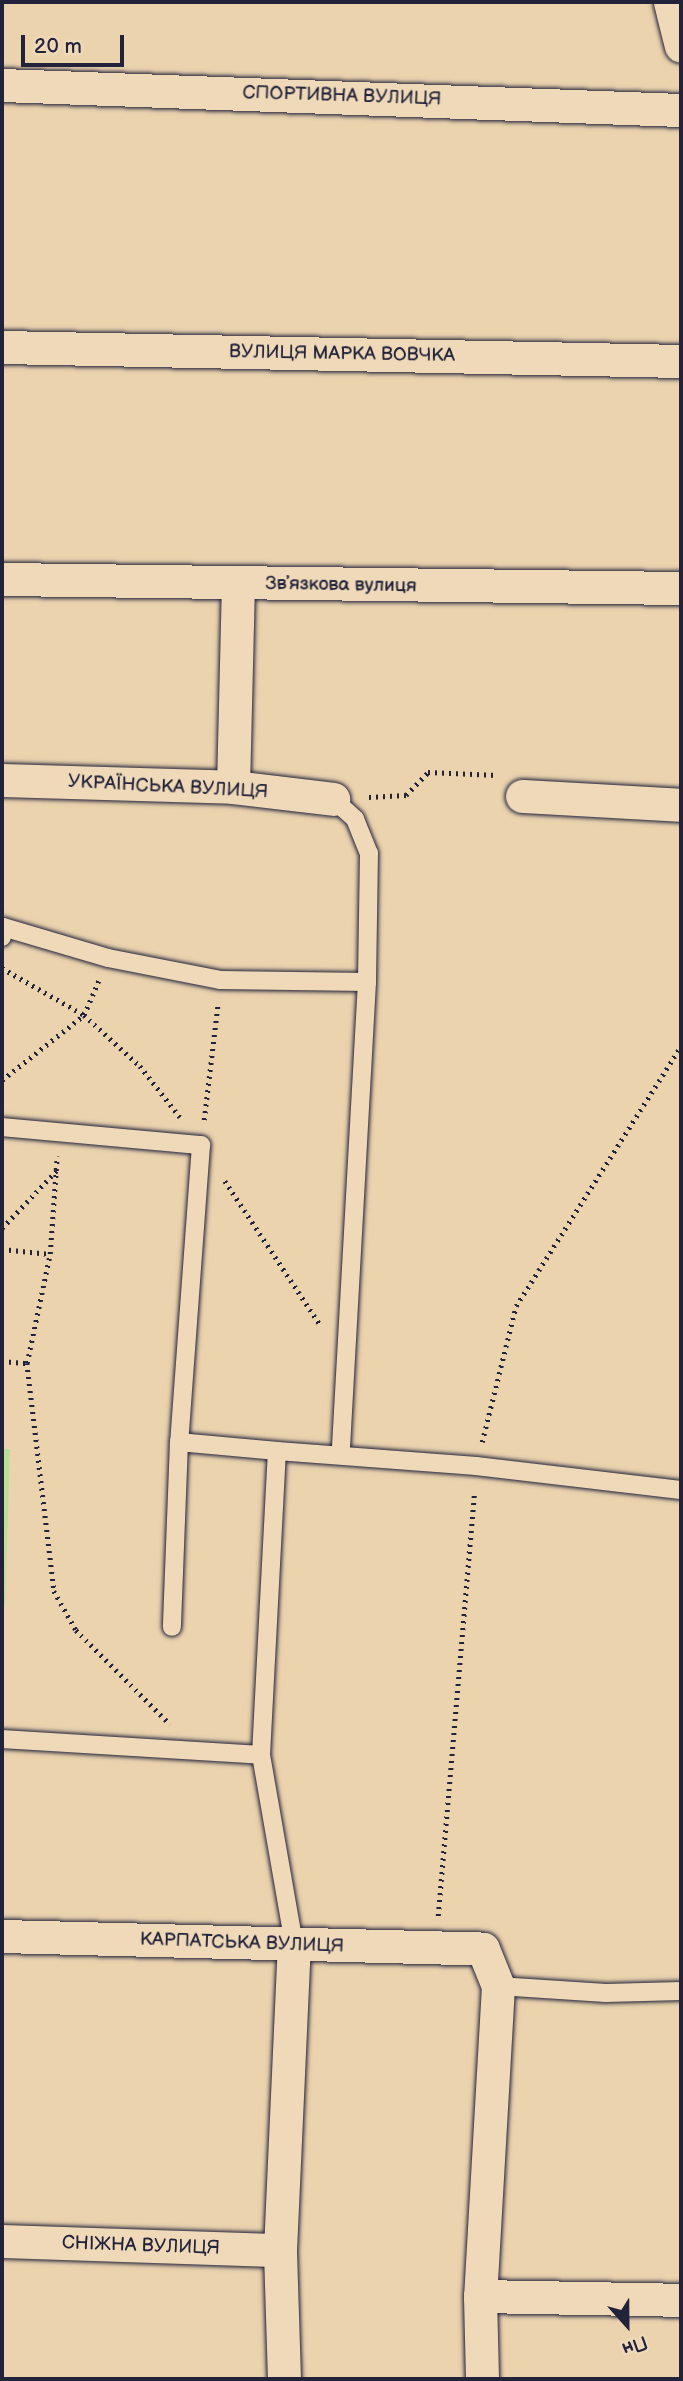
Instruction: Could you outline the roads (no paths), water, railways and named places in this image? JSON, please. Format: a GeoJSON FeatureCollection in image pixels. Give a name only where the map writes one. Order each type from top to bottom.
{"type":"FeatureCollection","features":[{"type":"Feature","properties":{"kind":"street"},"geometry":{"type":"LineString","coordinates":[[670,2],[681,46]]}},
{"type":"Feature","properties":{"kind":"street","name":"СПОРТИВНА ВУЛИЦЯ"},"geometry":{"type":"LineString","coordinates":[[2,85],[681,110]]}},
{"type":"Feature","properties":{"kind":"street","name":"ВУЛИЦЯ МАРКА ВОВЧКА"},"geometry":{"type":"LineString","coordinates":[[2,347],[681,361]]}},
{"type":"Feature","properties":{"kind":"street","name":"Звʼязкова вулиця"},"geometry":{"type":"LineString","coordinates":[[2,579],[681,588]]}},
{"type":"Feature","properties":{"kind":"street"},"geometry":{"type":"LineString","coordinates":[[233,787],[237,583]]}},
{"type":"Feature","properties":{"kind":"street","name":"УКРАЇНСЬКА ВУЛИЦЯ"},"geometry":{"type":"LineString","coordinates":[[2,780],[233,787],[333,799]]}},
{"type":"Feature","properties":{"kind":"street"},"geometry":{"type":"LineString","coordinates":[[522,796],[681,805]]}},
{"type":"Feature","properties":{"kind":"street","name":"КАРПАТСЬКА ВУЛИЦЯ"},"geometry":{"type":"LineString","coordinates":[[2,1936],[483,1949],[498,1986]]}},
{"type":"Feature","properties":{"kind":"street"},"geometry":{"type":"LineString","coordinates":[[285,2379],[280,2250],[294,1944]]}},
{"type":"Feature","properties":{"kind":"street"},"geometry":{"type":"LineString","coordinates":[[482,2379],[480,2297],[498,1986]]}},
{"type":"Feature","properties":{"kind":"street","name":"СНІЖНА ВУЛИЦЯ"},"geometry":{"type":"LineString","coordinates":[[2,2241],[280,2250]]}},
{"type":"Feature","properties":{"kind":"street"},"geometry":{"type":"LineString","coordinates":[[480,2297],[681,2300]]}},
{"type":"Feature","properties":{"kind":"lane"},"geometry":{"type":"LineString","coordinates":[[333,799],[355,819],[369,853],[367,982],[341,1454]]}},
{"type":"Feature","properties":{"kind":"lane"},"geometry":{"type":"LineString","coordinates":[[2,930],[108,958],[220,980],[367,982]]}},
{"type":"Feature","properties":{"kind":"lane"},"geometry":{"type":"LineString","coordinates":[[2,1127],[201,1145],[179,1442],[172,1627]]}},
{"type":"Feature","properties":{"kind":"lane"},"geometry":{"type":"LineString","coordinates":[[179,1442],[476,1466],[681,1490]]}},
{"type":"Feature","properties":{"kind":"lane"},"geometry":{"type":"LineString","coordinates":[[277,1451],[261,1755],[294,1944]]}},
{"type":"Feature","properties":{"kind":"lane"},"geometry":{"type":"LineString","coordinates":[[2,1740],[195,1749],[261,1755]]}},
{"type":"Feature","properties":{"kind":"lane"},"geometry":{"type":"LineString","coordinates":[[498,1986],[606,1993],[681,1991]]}}]}
